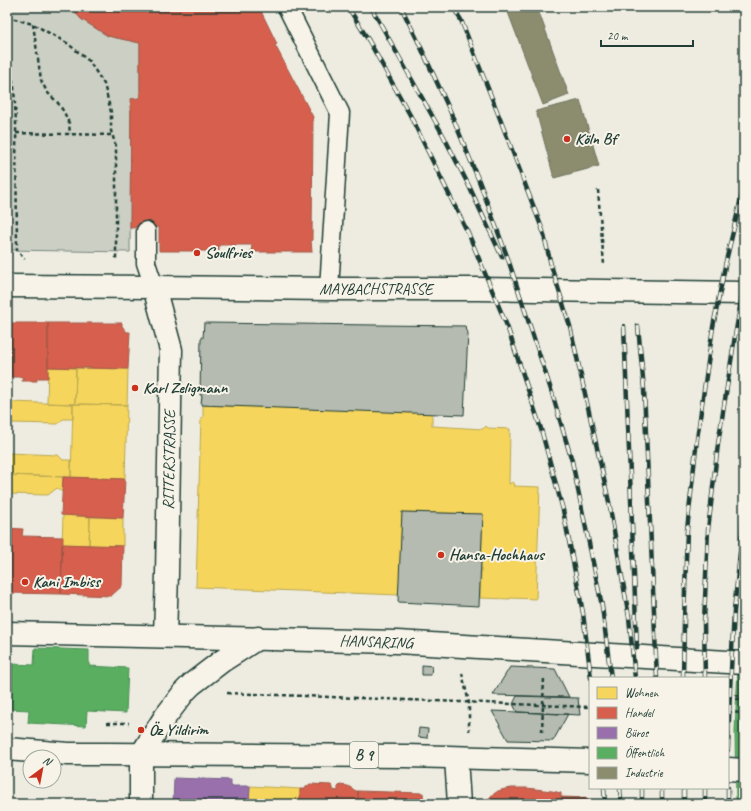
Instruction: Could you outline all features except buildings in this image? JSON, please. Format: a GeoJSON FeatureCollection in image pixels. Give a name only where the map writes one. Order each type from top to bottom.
{"type":"FeatureCollection","features":[{"type":"Feature","properties":{"kind":"street","name":"MAYBACHSTRASSE"},"geometry":{"type":"LineString","coordinates":[[7,286],[477,289],[744,293]]}},
{"type":"Feature","properties":{"kind":"street","name":"RITTERSTRASSE"},"geometry":{"type":"LineString","coordinates":[[154,287],[171,350],[164,636]]}},
{"type":"Feature","properties":{"kind":"street","name":"HANSARING"},"geometry":{"type":"LineString","coordinates":[[7,632],[397,642],[744,662]]}},
{"type":"Feature","properties":{"kind":"street"},"geometry":{"type":"LineString","coordinates":[[141,804],[141,755],[165,717],[192,684],[222,661],[258,638]]}},
{"type":"Feature","properties":{"kind":"street","name":"B 9"},"geometry":{"type":"LineString","coordinates":[[7,749],[68,754],[405,756],[589,761]]}},
{"type":"Feature","properties":{"kind":"street"},"geometry":{"type":"LineString","coordinates":[[456,758],[459,804]]}},
{"type":"Feature","properties":{"kind":"street"},"geometry":{"type":"LineString","coordinates":[[729,769],[744,770]]}},
{"type":"Feature","properties":{"kind":"lane"},"geometry":{"type":"LineString","coordinates":[[287,7],[340,113],[329,289]]}},
{"type":"Feature","properties":{"kind":"lane"},"geometry":{"type":"LineString","coordinates":[[146,231],[146,263],[154,287]]}},
{"type":"Feature","properties":{"kind":"path"},"geometry":{"type":"LineString","coordinates":[[7,17],[33,24],[67,43],[89,61],[104,84],[110,112],[111,131],[116,146],[117,286]]}},
{"type":"Feature","properties":{"kind":"path"},"geometry":{"type":"LineString","coordinates":[[33,24],[41,80],[47,92],[58,103],[64,112],[69,123],[70,134]]}},
{"type":"Feature","properties":{"kind":"path"},"geometry":{"type":"LineString","coordinates":[[7,52],[14,87],[17,250]]}},
{"type":"Feature","properties":{"kind":"path"},"geometry":{"type":"LineString","coordinates":[[16,133],[112,135]]}},
{"type":"Feature","properties":{"kind":"path"},"geometry":{"type":"LineString","coordinates":[[598,190],[606,291]]}},
{"type":"Feature","properties":{"kind":"path"},"geometry":{"type":"LineString","coordinates":[[463,646],[462,672],[469,703],[469,735]]}},
{"type":"Feature","properties":{"kind":"path"},"geometry":{"type":"LineString","coordinates":[[542,732],[544,680]]}},
{"type":"Feature","properties":{"kind":"path"},"geometry":{"type":"LineString","coordinates":[[185,691],[589,707]]}},
{"type":"Feature","properties":{"kind":"path"},"geometry":{"type":"LineString","coordinates":[[729,695],[744,696]]}},
{"type":"Feature","properties":{"kind":"path"},"geometry":{"type":"LineString","coordinates":[[736,699],[744,699]]}},
{"type":"Feature","properties":{"kind":"path"},"geometry":{"type":"LineString","coordinates":[[729,712],[744,713]]}},
{"type":"Feature","properties":{"kind":"shaded area"},"geometry":{"type":"Polygon","coordinates":[[[7,7],[71,7],[81,19],[108,36],[140,43],[140,98],[131,99],[130,252],[7,250],[7,7]]]}},
{"type":"Feature","properties":{"kind":"railway"},"geometry":{"type":"LineString","coordinates":[[348,7],[369,41],[410,115],[469,235],[507,326],[541,429],[563,510],[583,613],[591,677]]}},
{"type":"Feature","properties":{"kind":"railway"},"geometry":{"type":"LineString","coordinates":[[371,7],[443,135],[469,186],[502,257]]}},
{"type":"Feature","properties":{"kind":"railway"},"geometry":{"type":"LineString","coordinates":[[401,7],[451,113],[479,181],[507,256],[552,393],[572,461],[602,606],[611,677]]}},
{"type":"Feature","properties":{"kind":"railway"},"geometry":{"type":"LineString","coordinates":[[453,7],[461,20],[543,231],[551,265],[570,326],[609,502],[629,617],[635,677]]}},
{"type":"Feature","properties":{"kind":"railway"},"geometry":{"type":"LineString","coordinates":[[683,677],[687,530],[697,439],[713,327],[726,261],[744,186]]}},
{"type":"Feature","properties":{"kind":"railway"},"geometry":{"type":"LineString","coordinates":[[705,677],[704,622],[708,530],[718,444],[744,285]]}},
{"type":"Feature","properties":{"kind":"railway"},"geometry":{"type":"LineString","coordinates":[[624,326],[637,648]]}},
{"type":"Feature","properties":{"kind":"railway"},"geometry":{"type":"LineString","coordinates":[[638,326],[644,389],[657,677]]}},
{"type":"Feature","properties":{"kind":"railway"},"geometry":{"type":"LineString","coordinates":[[729,720],[734,611],[744,515]]}},
{"type":"Feature","properties":{"kind":"railway"},"geometry":{"type":"LineString","coordinates":[[604,789],[605,804]]}},
{"type":"Feature","properties":{"kind":"railway"},"geometry":{"type":"LineString","coordinates":[[620,789],[621,804]]}},
{"type":"Feature","properties":{"kind":"railway"},"geometry":{"type":"LineString","coordinates":[[642,789],[642,804]]}},
{"type":"Feature","properties":{"kind":"railway"},"geometry":{"type":"LineString","coordinates":[[662,789],[664,804]]}},
{"type":"Feature","properties":{"kind":"railway"},"geometry":{"type":"LineString","coordinates":[[684,789],[684,804]]}},
{"type":"Feature","properties":{"kind":"railway"},"geometry":{"type":"LineString","coordinates":[[705,789],[705,804]]}},
{"type":"Feature","properties":{"kind":"railway"},"geometry":{"type":"LineString","coordinates":[[728,789],[728,804]]}},
{"type":"Feature","properties":{"kind":"place","name":"Köln Bf"},"geometry":{"type":"Point","coordinates":[567,139]}},
{"type":"Feature","properties":{"kind":"place","name":"Soulfries"},"geometry":{"type":"Point","coordinates":[197,253]}},
{"type":"Feature","properties":{"kind":"place","name":"Karl Zeligmann"},"geometry":{"type":"Point","coordinates":[135,388]}},
{"type":"Feature","properties":{"kind":"place","name":"Hansa-Hochhaus"},"geometry":{"type":"Point","coordinates":[441,555]}},
{"type":"Feature","properties":{"kind":"place","name":"Kani Imbiss"},"geometry":{"type":"Point","coordinates":[25,582]}},
{"type":"Feature","properties":{"kind":"place","name":"Öz Yildirim"},"geometry":{"type":"Point","coordinates":[141,730]}}]}
